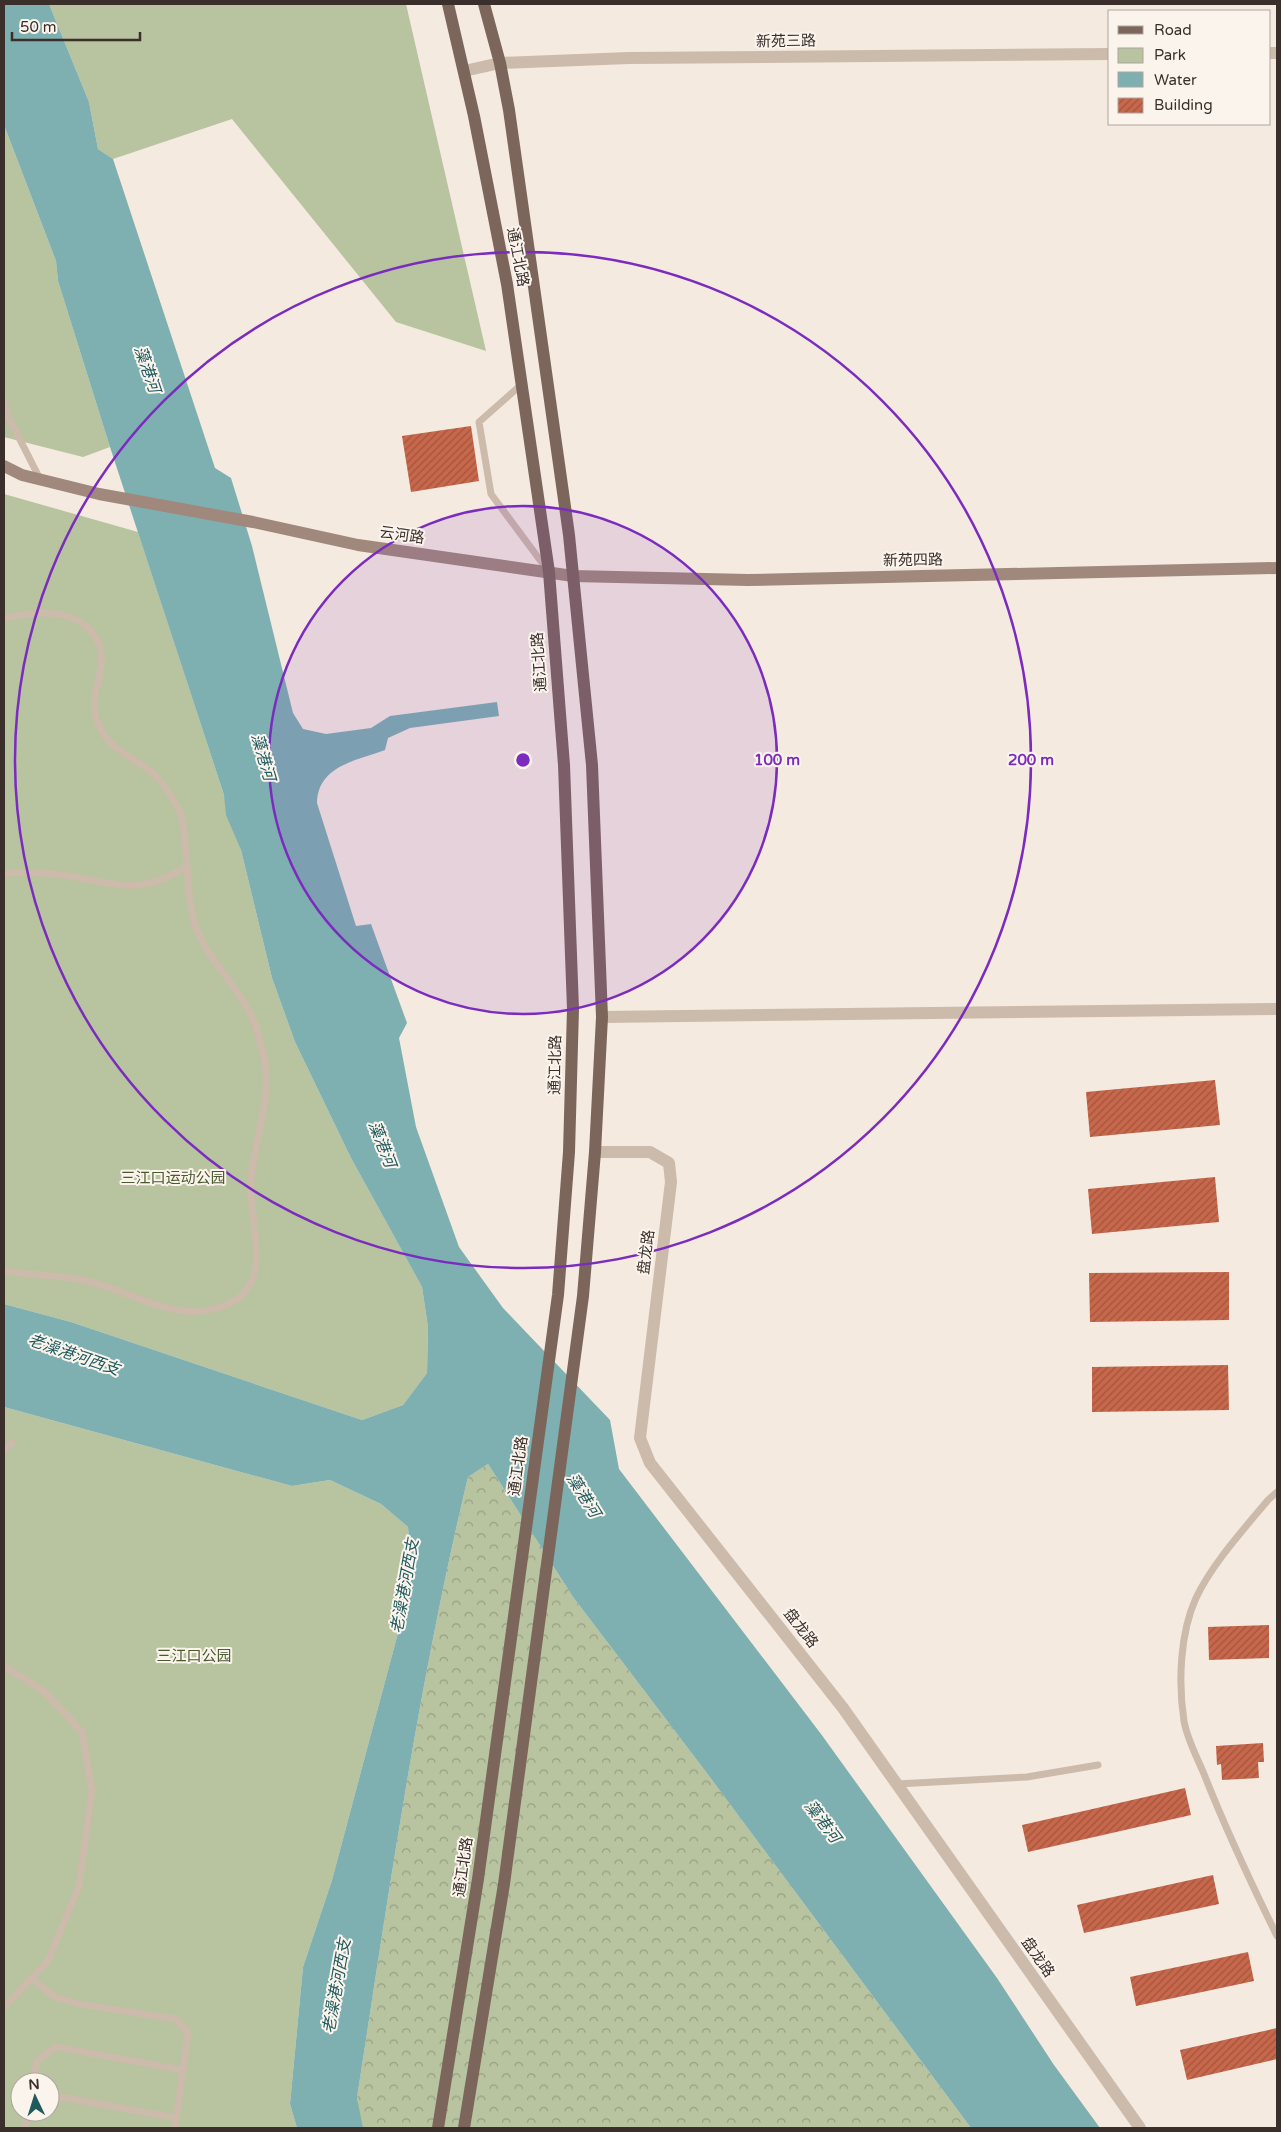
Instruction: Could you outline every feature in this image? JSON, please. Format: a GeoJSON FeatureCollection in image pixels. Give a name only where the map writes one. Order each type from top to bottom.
{"type":"FeatureCollection","features":[{"type":"Feature","properties":{"kind":"main road","name":"通江北路"},"geometry":{"type":"LineString","coordinates":[[438,2128],[478,1879],[554,1326],[569,1152],[573,1009],[564,765],[549,572],[507,284],[464,71],[448,4]]}},
{"type":"Feature","properties":{"kind":"main road","name":"通江北路"},"geometry":{"type":"LineString","coordinates":[[464,2128],[504,1884],[583,1296],[595,1152],[602,1017],[592,765],[573,576],[534,281],[500,63],[484,4]]}},
{"type":"Feature","properties":{"kind":"street","name":"新苑三路"},"geometry":{"type":"LineString","coordinates":[[464,71],[500,63],[629,58],[1108,54]]}},
{"type":"Feature","properties":{"kind":"street"},"geometry":{"type":"LineString","coordinates":[[4,466],[22,475],[40,480]]}},
{"type":"Feature","properties":{"kind":"street","name":"云河路"},"geometry":{"type":"LineString","coordinates":[[40,480],[99,494],[253,522],[358,545],[549,572]]}},
{"type":"Feature","properties":{"kind":"street","name":"新苑四路"},"geometry":{"type":"LineString","coordinates":[[549,572],[573,576],[748,580],[1277,568]]}},
{"type":"Feature","properties":{"kind":"street"},"geometry":{"type":"LineString","coordinates":[[602,1017],[1277,1009]]}},
{"type":"Feature","properties":{"kind":"street","name":"盘龙路"},"geometry":{"type":"LineString","coordinates":[[595,1152],[650,1152],[669,1163],[671,1182],[640,1438],[650,1463],[843,1708],[1140,2128]]}},
{"type":"Feature","properties":{"kind":"lane"},"geometry":{"type":"LineString","coordinates":[[522,384],[479,422],[492,494],[549,572]]}},
{"type":"Feature","properties":{"kind":"lane"},"geometry":{"type":"LineString","coordinates":[[4,400],[8,416],[40,480]]}},
{"type":"Feature","properties":{"kind":"lane"},"geometry":{"type":"LineString","coordinates":[[4,618],[45,612],[69,615],[89,629],[99,643],[102,664],[95,715],[106,740],[154,774],[170,792],[182,815],[188,894],[197,928],[213,959],[240,996],[257,1030],[266,1070],[263,1113],[251,1182],[257,1256],[253,1277],[239,1297],[217,1309],[190,1312],[156,1307],[118,1289],[78,1279],[4,1270]]}},
{"type":"Feature","properties":{"kind":"lane"},"geometry":{"type":"LineString","coordinates":[[4,874],[44,872],[81,876],[123,886],[150,883],[170,876],[187,866]]}},
{"type":"Feature","properties":{"kind":"lane"},"geometry":{"type":"LineString","coordinates":[[4,1450],[12,1443]]}},
{"type":"Feature","properties":{"kind":"lane"},"geometry":{"type":"LineString","coordinates":[[1277,1492],[1268,1500],[1230,1548],[1196,1598],[1186,1629],[1182,1673],[1184,1722],[1227,1832],[1277,1936]]}},
{"type":"Feature","properties":{"kind":"lane"},"geometry":{"type":"LineString","coordinates":[[4,1666],[45,1692],[82,1732],[92,1790],[79,1886],[48,1960],[4,2007]]}},
{"type":"Feature","properties":{"kind":"lane"},"geometry":{"type":"LineString","coordinates":[[897,1784],[1027,1777],[1098,1766]]}},
{"type":"Feature","properties":{"kind":"lane"},"geometry":{"type":"LineString","coordinates":[[31,1978],[55,1997],[79,2004],[176,2019],[188,2033],[175,2128]]}},
{"type":"Feature","properties":{"kind":"lane"},"geometry":{"type":"LineString","coordinates":[[35,2072],[37,2061],[56,2047],[183,2070]]}},
{"type":"Feature","properties":{"kind":"lane"},"geometry":{"type":"LineString","coordinates":[[60,2097],[176,2118]]}},
{"type":"Feature","properties":{"kind":"green space"},"geometry":{"type":"Polygon","coordinates":[[[49,4],[406,4],[486,351],[396,322],[232,119],[113,159],[98,149],[89,102],[49,4]]]}},
{"type":"Feature","properties":{"kind":"green space"},"geometry":{"type":"Polygon","coordinates":[[[4,125],[56,261],[58,281],[110,447],[83,457],[4,437],[4,125]]]}},
{"type":"Feature","properties":{"kind":"green space","name":"三江口运动公园"},"geometry":{"type":"Polygon","coordinates":[[[4,494],[138,532],[241,850],[272,978],[295,1042],[351,1158],[422,1287],[428,1327],[427,1373],[403,1405],[362,1420],[71,1322],[4,1304],[4,494]]]}},
{"type":"Feature","properties":{"kind":"green space","name":"三江口公园"},"geometry":{"type":"Polygon","coordinates":[[[4,1407],[292,1486],[330,1480],[381,1504],[408,1527],[410,1553],[402,1618],[332,1880],[303,1967],[290,2104],[297,2128],[4,2128],[4,1407]]]}},
{"type":"Feature","properties":{"kind":"green space"},"geometry":{"type":"Polygon","coordinates":[[[488,1464],[573,1597],[971,2128],[363,2128],[361,2126],[357,2098],[406,1786],[434,1631],[468,1477],[488,1464]]]}},
{"type":"Feature","properties":{"kind":"water"},"geometry":{"type":"Polygon","coordinates":[[[4,4],[49,4],[89,102],[98,149],[113,159],[215,468],[231,478],[252,546],[293,713],[303,729],[326,734],[371,728],[390,716],[497,702],[499,716],[410,728],[388,738],[385,750],[351,762],[331,773],[319,791],[317,803],[356,926],[371,924],[407,1023],[399,1038],[416,1127],[459,1247],[503,1308],[610,1420],[619,1469],[821,1734],[997,1978],[1054,2065],[1100,2128],[971,2128],[573,1597],[488,1464],[468,1477],[434,1631],[393,1864],[357,2098],[363,2128],[297,2128],[290,2104],[303,1967],[332,1880],[402,1618],[410,1553],[408,1527],[381,1504],[330,1480],[292,1486],[4,1407],[4,1304],[71,1322],[362,1420],[403,1405],[427,1373],[428,1327],[422,1287],[351,1158],[295,1042],[272,978],[241,850],[226,815],[224,795],[110,447],[58,281],[56,261],[4,125],[4,4]]]}},
{"type":"Feature","properties":{"kind":"building"},"geometry":{"type":"Polygon","coordinates":[[[471,426],[479,481],[411,492],[402,436],[471,426]]]}},
{"type":"Feature","properties":{"kind":"building"},"geometry":{"type":"Polygon","coordinates":[[[1215,1080],[1220,1125],[1090,1137],[1086,1092],[1215,1080]]]}},
{"type":"Feature","properties":{"kind":"building"},"geometry":{"type":"Polygon","coordinates":[[[1215,1177],[1219,1222],[1092,1234],[1088,1189],[1215,1177]]]}},
{"type":"Feature","properties":{"kind":"building"},"geometry":{"type":"Polygon","coordinates":[[[1229,1272],[1229,1320],[1090,1322],[1089,1273],[1229,1272]]]}},
{"type":"Feature","properties":{"kind":"building"},"geometry":{"type":"Polygon","coordinates":[[[1228,1365],[1229,1410],[1092,1412],[1092,1367],[1228,1365]]]}},
{"type":"Feature","properties":{"kind":"building"},"geometry":{"type":"Polygon","coordinates":[[[1269,1625],[1269,1658],[1209,1660],[1208,1627],[1269,1625]]]}},
{"type":"Feature","properties":{"kind":"building"},"geometry":{"type":"Polygon","coordinates":[[[1263,1743],[1264,1762],[1258,1762],[1259,1778],[1222,1780],[1221,1764],[1217,1765],[1216,1746],[1263,1743]]]}},
{"type":"Feature","properties":{"kind":"building"},"geometry":{"type":"Polygon","coordinates":[[[1185,1788],[1191,1815],[1028,1852],[1022,1825],[1185,1788]]]}},
{"type":"Feature","properties":{"kind":"building"},"geometry":{"type":"Polygon","coordinates":[[[1213,1875],[1219,1904],[1084,1933],[1077,1905],[1213,1875]]]}},
{"type":"Feature","properties":{"kind":"building"},"geometry":{"type":"Polygon","coordinates":[[[1248,1952],[1254,1981],[1136,2006],[1130,1977],[1248,1952]]]}},
{"type":"Feature","properties":{"kind":"building"},"geometry":{"type":"Polygon","coordinates":[[[1277,2028],[1277,2059],[1187,2080],[1180,2050],[1277,2028]]]}},
{"type":"Feature","properties":{"kind":"water label","name":"藻港河"},"geometry":{"type":"Point","coordinates":[148,369]}},
{"type":"Feature","properties":{"kind":"water label","name":"藻港河"},"geometry":{"type":"Point","coordinates":[264,757]}},
{"type":"Feature","properties":{"kind":"water label","name":"藻港河"},"geometry":{"type":"Point","coordinates":[383,1144]}},
{"type":"Feature","properties":{"kind":"water label","name":"老澡港河西支"},"geometry":{"type":"Point","coordinates":[74,1354]}},
{"type":"Feature","properties":{"kind":"water label","name":"藻港河"},"geometry":{"type":"Point","coordinates":[584,1495]}},
{"type":"Feature","properties":{"kind":"water label","name":"老澡港河西支"},"geometry":{"type":"Point","coordinates":[404,1586]}},
{"type":"Feature","properties":{"kind":"water label","name":"藻港河"},"geometry":{"type":"Point","coordinates":[823,1821]}},
{"type":"Feature","properties":{"kind":"water label","name":"老澡港河西支"},"geometry":{"type":"Point","coordinates":[336,1986]}}]}
